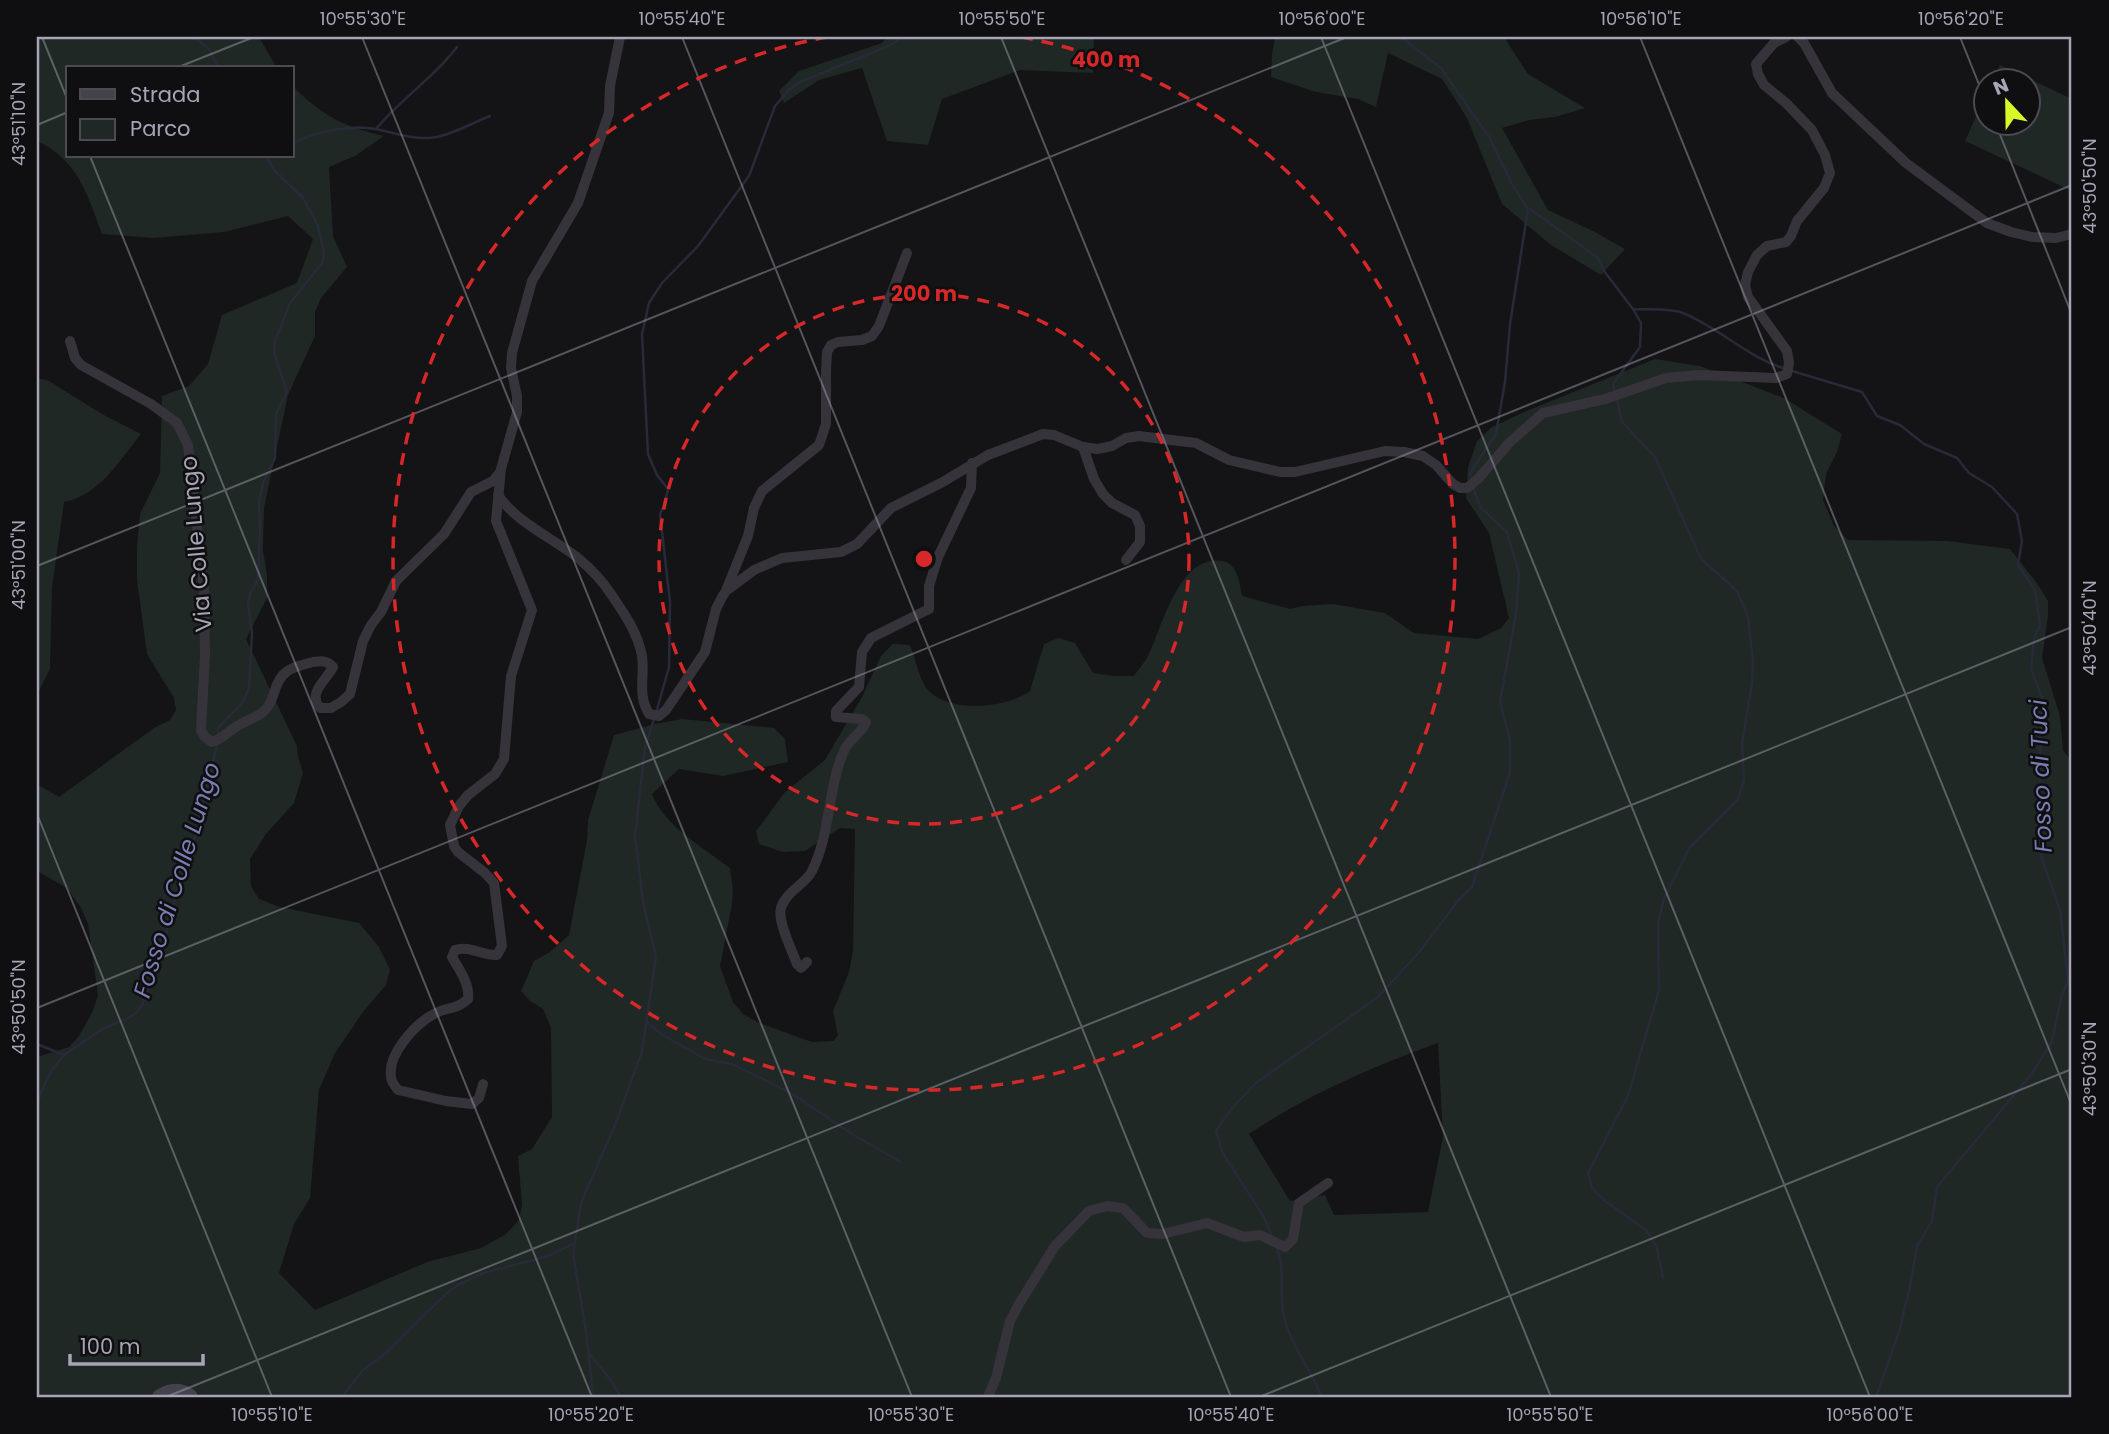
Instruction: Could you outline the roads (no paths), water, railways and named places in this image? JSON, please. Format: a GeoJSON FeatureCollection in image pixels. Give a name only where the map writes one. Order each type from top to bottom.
{"type":"FeatureCollection","features":[{"type":"Feature","properties":{"kind":"main road"},"geometry":{"type":"LineString","coordinates":[[160,1397],[171,1392],[180,1392],[190,1397]]}},
{"type":"Feature","properties":{"kind":"street"},"geometry":{"type":"LineString","coordinates":[[483,1084],[479,1098],[472,1104],[398,1090],[391,1080],[392,1061],[405,1038],[424,1020],[437,1012],[458,1007],[468,999],[469,992],[452,957],[455,950],[467,948],[491,956],[501,952],[494,883],[458,852],[454,846],[450,825],[459,806],[468,795],[495,774],[503,759],[511,676],[532,610],[496,521],[501,470],[517,412],[517,396],[511,368],[512,353],[533,281],[578,203],[609,113],[610,86],[620,37]]}},
{"type":"Feature","properties":{"kind":"street"},"geometry":{"type":"LineString","coordinates":[[726,591],[754,570],[782,558],[841,552],[858,544],[891,508],[942,483],[972,463],[1043,434],[1097,449],[1112,446],[1126,438],[1151,436],[1196,443],[1229,460],[1280,472],[1296,472],[1385,451],[1404,452],[1423,456],[1436,465],[1453,484],[1467,488],[1510,442],[1543,413],[1605,399],[1666,378],[1699,375],[1776,378],[1787,374],[1787,351],[1748,297],[1745,285],[1748,272],[1757,256],[1767,246],[1786,242],[1797,221],[1824,188],[1830,173],[1825,155],[1812,131],[1786,103],[1763,85],[1758,74],[1756,64],[1774,43],[1786,37]]}},
{"type":"Feature","properties":{"kind":"street"},"geometry":{"type":"LineString","coordinates":[[1798,37],[1832,93],[1906,163],[1987,223],[2032,237],[2072,234]]}},
{"type":"Feature","properties":{"kind":"street"},"geometry":{"type":"LineString","coordinates":[[498,495],[508,510],[577,558],[597,575],[611,593],[631,624],[639,644],[643,659],[642,699],[649,714],[659,716],[666,710],[705,652],[716,609],[748,536],[754,508],[762,491],[819,445],[826,424],[827,352],[831,345],[838,342],[862,340],[872,336],[879,326],[907,253]]}},
{"type":"Feature","properties":{"kind":"street","name":"Via Colle Lungo"},"geometry":{"type":"LineString","coordinates":[[70,341],[75,358],[81,365],[151,404],[177,423],[187,445],[204,590],[205,655],[201,730],[212,742],[263,712],[272,699],[278,679],[284,672],[298,666],[322,660],[332,667],[314,696],[320,708],[331,708],[350,694],[363,640],[382,612],[396,581],[444,534],[471,492],[493,481],[501,470]]}},
{"type":"Feature","properties":{"kind":"street"},"geometry":{"type":"LineString","coordinates":[[1083,447],[1094,479],[1103,494],[1112,503],[1135,515],[1140,526],[1140,542],[1126,560]]}},
{"type":"Feature","properties":{"kind":"street"},"geometry":{"type":"LineString","coordinates":[[807,962],[801,968],[797,964],[780,919],[781,907],[790,892],[807,880],[813,869],[825,837],[831,795],[839,765],[847,746],[866,722],[862,719],[836,717],[836,711],[859,687],[862,652],[870,638],[929,609],[929,586],[938,556],[971,488],[972,463]]}},
{"type":"Feature","properties":{"kind":"street"},"geometry":{"type":"LineString","coordinates":[[988,1397],[996,1377],[1010,1321],[1019,1304],[1055,1246],[1089,1211],[1107,1206],[1123,1208],[1147,1233],[1163,1234],[1207,1223],[1244,1237],[1260,1235],[1286,1247],[1293,1239],[1299,1203],[1328,1183]]}},
{"type":"Feature","properties":{"kind":"waterway","name":"Fosso di Colle Lungo"},"geometry":{"type":"LineString","coordinates":[[194,37],[209,49],[218,66]]}},
{"type":"Feature","properties":{"kind":"waterway"},"geometry":{"type":"LineString","coordinates":[[656,713],[669,667],[670,602],[660,514],[668,489],[657,475],[648,454],[642,334],[649,303],[662,283],[698,246],[749,176],[775,106],[789,90],[800,82],[884,48],[896,42],[899,37]]}},
{"type":"Feature","properties":{"kind":"waterway"},"geometry":{"type":"LineString","coordinates":[[1401,37],[1441,68],[1489,137],[1513,186],[1528,209],[1496,434],[1470,473],[1472,481]]}},
{"type":"Feature","properties":{"kind":"waterway"},"geometry":{"type":"LineString","coordinates":[[376,129],[457,47]]}},
{"type":"Feature","properties":{"kind":"waterway"},"geometry":{"type":"LineString","coordinates":[[294,142],[322,132],[344,128],[376,129],[409,137],[438,137],[490,116]]}},
{"type":"Feature","properties":{"kind":"waterway","name":"Fosso di Colle Lungo"},"geometry":{"type":"LineString","coordinates":[[219,735],[217,729],[243,702],[249,688],[252,633],[248,604],[258,580],[259,501],[263,483],[275,458],[276,414],[287,392],[274,353],[275,341],[290,303],[323,262],[324,253],[318,226],[303,198],[275,171],[267,158]]}},
{"type":"Feature","properties":{"kind":"waterway"},"geometry":{"type":"LineString","coordinates":[[1530,209],[1598,258],[1604,271],[1641,323],[1640,347],[1613,384],[1615,393]]}},
{"type":"Feature","properties":{"kind":"waterway","name":"Fosso di Tuci"},"geometry":{"type":"LineString","coordinates":[[1633,309],[1683,313],[1759,358],[1786,369]]}},
{"type":"Feature","properties":{"kind":"waterway","name":"Fosso di Tuci"},"geometry":{"type":"LineString","coordinates":[[1792,371],[1862,392],[1877,416],[1900,425],[1924,444],[1957,458],[1969,473],[1992,487],[2017,514],[2022,541],[2018,565],[2035,590],[2040,625],[2034,639],[2031,669],[2043,701],[2040,741],[2040,853],[2060,910],[2068,980],[2061,998],[2052,1042],[2030,1076],[1937,1187],[1932,1221],[1917,1246],[1899,1332],[1876,1397]]}},
{"type":"Feature","properties":{"kind":"waterway"},"geometry":{"type":"LineString","coordinates":[[1617,400],[1622,422],[1655,457],[1701,559],[1737,591],[1748,617],[1753,662],[1742,744],[1744,780],[1738,799],[1690,847],[1664,899],[1658,923],[1659,990],[1628,1096],[1588,1173],[1592,1188],[1605,1201],[1646,1230],[1657,1248],[1663,1278]]}},
{"type":"Feature","properties":{"kind":"waterway"},"geometry":{"type":"LineString","coordinates":[[1272,1237],[1264,1217],[1222,1152],[1216,1131],[1232,1108],[1256,1083],[1378,997],[1420,951],[1457,902],[1472,887],[1510,773],[1510,740],[1500,702],[1516,614],[1519,573],[1507,532],[1481,508],[1473,488]]}},
{"type":"Feature","properties":{"kind":"waterway"},"geometry":{"type":"LineString","coordinates":[[593,1397],[587,1337],[573,1254],[581,1203],[616,1123],[642,1051],[656,957],[643,902],[635,835],[645,748],[654,719]]}},
{"type":"Feature","properties":{"kind":"waterway","name":"Fosso di Colle Lungo"},"geometry":{"type":"LineString","coordinates":[[37,1106],[52,1070],[64,1055],[104,1028],[127,1019],[136,1013],[143,1003],[165,943],[169,917],[195,838],[217,745]]}},
{"type":"Feature","properties":{"kind":"waterway"},"geometry":{"type":"LineString","coordinates":[[646,1022],[705,1059],[732,1064],[791,1093],[852,1134],[901,1162]]}},
{"type":"Feature","properties":{"kind":"waterway"},"geometry":{"type":"LineString","coordinates":[[37,1044],[64,1055]]}},
{"type":"Feature","properties":{"kind":"waterway"},"geometry":{"type":"LineString","coordinates":[[342,1397],[362,1371],[386,1353],[458,1285],[483,1273],[548,1256],[575,1243]]}},
{"type":"Feature","properties":{"kind":"waterway"},"geometry":{"type":"LineString","coordinates":[[1276,1246],[1281,1265],[1282,1308],[1287,1328],[1322,1397]]}},
{"type":"Feature","properties":{"kind":"waterway"},"geometry":{"type":"LineString","coordinates":[[590,1354],[621,1397]]}}]}
